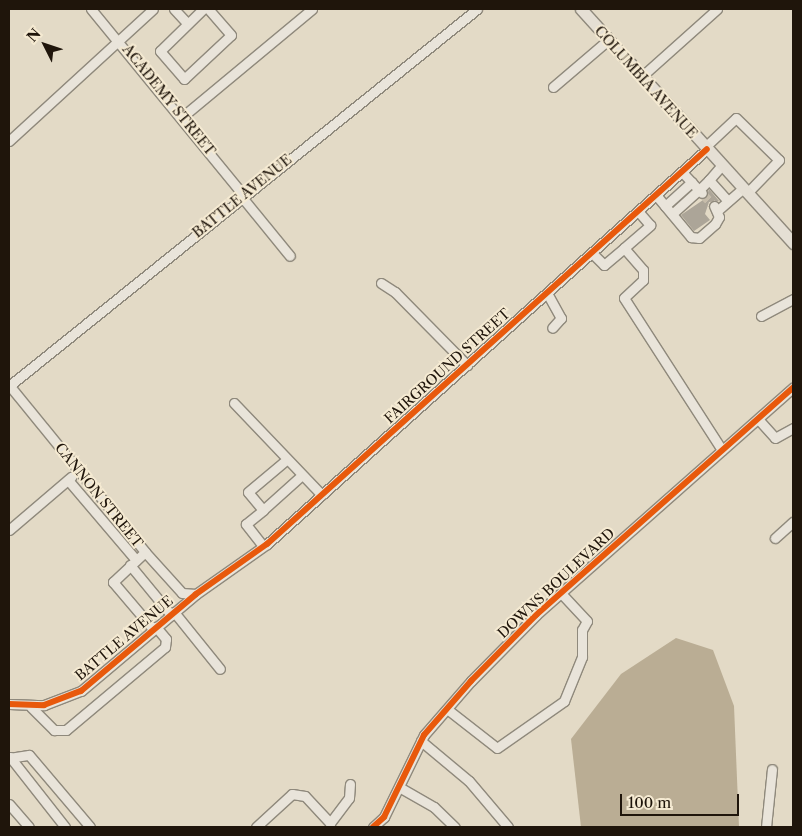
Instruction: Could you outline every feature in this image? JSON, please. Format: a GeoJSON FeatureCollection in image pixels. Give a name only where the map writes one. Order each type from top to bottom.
{"type":"FeatureCollection","features":[{"type":"Feature","properties":{"kind":"main road","name":"COLUMBIA AVENUE"},"geometry":{"type":"LineString","coordinates":[[580,9],[793,243]]}},
{"type":"Feature","properties":{"kind":"street","name":"ACADEMY STREET"},"geometry":{"type":"LineString","coordinates":[[91,9],[119,38],[290,256]]}},
{"type":"Feature","properties":{"kind":"street"},"geometry":{"type":"LineString","coordinates":[[9,141],[119,38],[153,9]]}},
{"type":"Feature","properties":{"kind":"street"},"geometry":{"type":"LineString","coordinates":[[174,9],[186,23]]}},
{"type":"Feature","properties":{"kind":"street"},"geometry":{"type":"LineString","coordinates":[[203,9],[186,23],[160,51],[184,79],[231,35],[208,9]]}},
{"type":"Feature","properties":{"kind":"street"},"geometry":{"type":"LineString","coordinates":[[182,117],[312,9]]}},
{"type":"Feature","properties":{"kind":"street","name":"BATTLE AVENUE"},"geometry":{"type":"LineString","coordinates":[[9,385],[476,9]]}},
{"type":"Feature","properties":{"kind":"street"},"geometry":{"type":"LineString","coordinates":[[641,77],[717,9]]}},
{"type":"Feature","properties":{"kind":"street"},"geometry":{"type":"LineString","coordinates":[[552,87],[608,40]]}},
{"type":"Feature","properties":{"kind":"street","name":"FAIRGROUND STREET"},"geometry":{"type":"LineString","coordinates":[[196,594],[264,546],[682,172],[736,118],[779,160],[745,190]]}},
{"type":"Feature","properties":{"kind":"street"},"geometry":{"type":"LineString","coordinates":[[672,214],[700,192],[722,165]]}},
{"type":"Feature","properties":{"kind":"street"},"geometry":{"type":"LineString","coordinates":[[682,172],[700,192]]}},
{"type":"Feature","properties":{"kind":"street"},"geometry":{"type":"LineString","coordinates":[[710,180],[728,201]]}},
{"type":"Feature","properties":{"kind":"street"},"geometry":{"type":"LineString","coordinates":[[665,206],[692,182]]}},
{"type":"Feature","properties":{"kind":"street"},"geometry":{"type":"LineString","coordinates":[[656,195],[691,237],[699,238],[715,224],[716,208],[745,190]]}},
{"type":"Feature","properties":{"kind":"street"},"geometry":{"type":"LineString","coordinates":[[592,253],[604,265],[650,226],[638,211]]}},
{"type":"Feature","properties":{"kind":"street"},"geometry":{"type":"LineString","coordinates":[[624,248],[643,270],[643,280],[624,298],[722,450]]}},
{"type":"Feature","properties":{"kind":"street"},"geometry":{"type":"LineString","coordinates":[[381,283],[395,292],[467,365]]}},
{"type":"Feature","properties":{"kind":"street"},"geometry":{"type":"LineString","coordinates":[[547,293],[561,318],[552,328]]}},
{"type":"Feature","properties":{"kind":"street"},"geometry":{"type":"LineString","coordinates":[[761,316],[793,299]]}},
{"type":"Feature","properties":{"kind":"street","name":"CANNON STREET"},"geometry":{"type":"LineString","coordinates":[[9,385],[145,552],[182,593],[196,594]]}},
{"type":"Feature","properties":{"kind":"street","name":"DOWNS BOULEVARD"},"geometry":{"type":"LineString","coordinates":[[373,827],[384,817],[421,741],[447,709],[561,592],[793,388]]}},
{"type":"Feature","properties":{"kind":"street"},"geometry":{"type":"LineString","coordinates":[[234,403],[285,461],[322,494]]}},
{"type":"Feature","properties":{"kind":"street"},"geometry":{"type":"LineString","coordinates":[[758,419],[775,438],[793,428]]}},
{"type":"Feature","properties":{"kind":"street"},"geometry":{"type":"LineString","coordinates":[[262,510],[248,492],[285,461]]}},
{"type":"Feature","properties":{"kind":"street"},"geometry":{"type":"LineString","coordinates":[[9,530],[78,471]]}},
{"type":"Feature","properties":{"kind":"street"},"geometry":{"type":"LineString","coordinates":[[264,546],[246,524],[302,475]]}},
{"type":"Feature","properties":{"kind":"street"},"geometry":{"type":"LineString","coordinates":[[68,480],[172,613],[220,669]]}},
{"type":"Feature","properties":{"kind":"street"},"geometry":{"type":"LineString","coordinates":[[775,538],[793,522]]}},
{"type":"Feature","properties":{"kind":"street"},"geometry":{"type":"LineString","coordinates":[[31,706],[54,730],[66,730],[165,647],[166,639],[113,582],[145,552]]}},
{"type":"Feature","properties":{"kind":"street"},"geometry":{"type":"LineString","coordinates":[[447,709],[497,748],[564,701],[582,657],[582,630],[587,621],[561,592]]}},
{"type":"Feature","properties":{"kind":"street","name":"BATTLE AVENUE"},"geometry":{"type":"LineString","coordinates":[[9,704],[31,706],[81,691],[196,594]]}},
{"type":"Feature","properties":{"kind":"street"},"geometry":{"type":"LineString","coordinates":[[421,741],[469,781],[508,827]]}},
{"type":"Feature","properties":{"kind":"street"},"geometry":{"type":"LineString","coordinates":[[9,758],[29,755],[90,827]]}},
{"type":"Feature","properties":{"kind":"street"},"geometry":{"type":"LineString","coordinates":[[9,758],[65,827]]}},
{"type":"Feature","properties":{"kind":"street"},"geometry":{"type":"LineString","coordinates":[[766,827],[772,769]]}},
{"type":"Feature","properties":{"kind":"street"},"geometry":{"type":"LineString","coordinates":[[256,827],[292,794],[305,796],[329,826],[349,798],[350,784]]}},
{"type":"Feature","properties":{"kind":"street"},"geometry":{"type":"LineString","coordinates":[[399,787],[434,806],[455,827]]}},
{"type":"Feature","properties":{"kind":"street"},"geometry":{"type":"LineString","coordinates":[[9,804],[29,827]]}},
{"type":"Feature","properties":{"kind":"shaded area"},"geometry":{"type":"Polygon","coordinates":[[[676,638],[713,650],[734,706],[739,827],[581,827],[571,739],[621,674],[676,638]]]}},
{"type":"Feature","properties":{"kind":"building"},"geometry":{"type":"Polygon","coordinates":[[[709,189],[719,201],[709,202],[705,214],[710,220],[694,231],[681,215],[706,198],[709,189]]]}},
{"type":"Feature","properties":{"kind":"tunnel"},"geometry":{"type":"LineString","coordinates":[[702,193],[714,206]]}},
{"type":"Feature","properties":{"kind":"cycle path"},"geometry":{"type":"LineString","coordinates":[[9,704],[44,705],[81,691],[196,594],[267,544],[707,149]]}},
{"type":"Feature","properties":{"kind":"cycle path"},"geometry":{"type":"LineString","coordinates":[[373,827],[384,817],[424,735],[471,681],[536,615],[793,388]]}}]}
